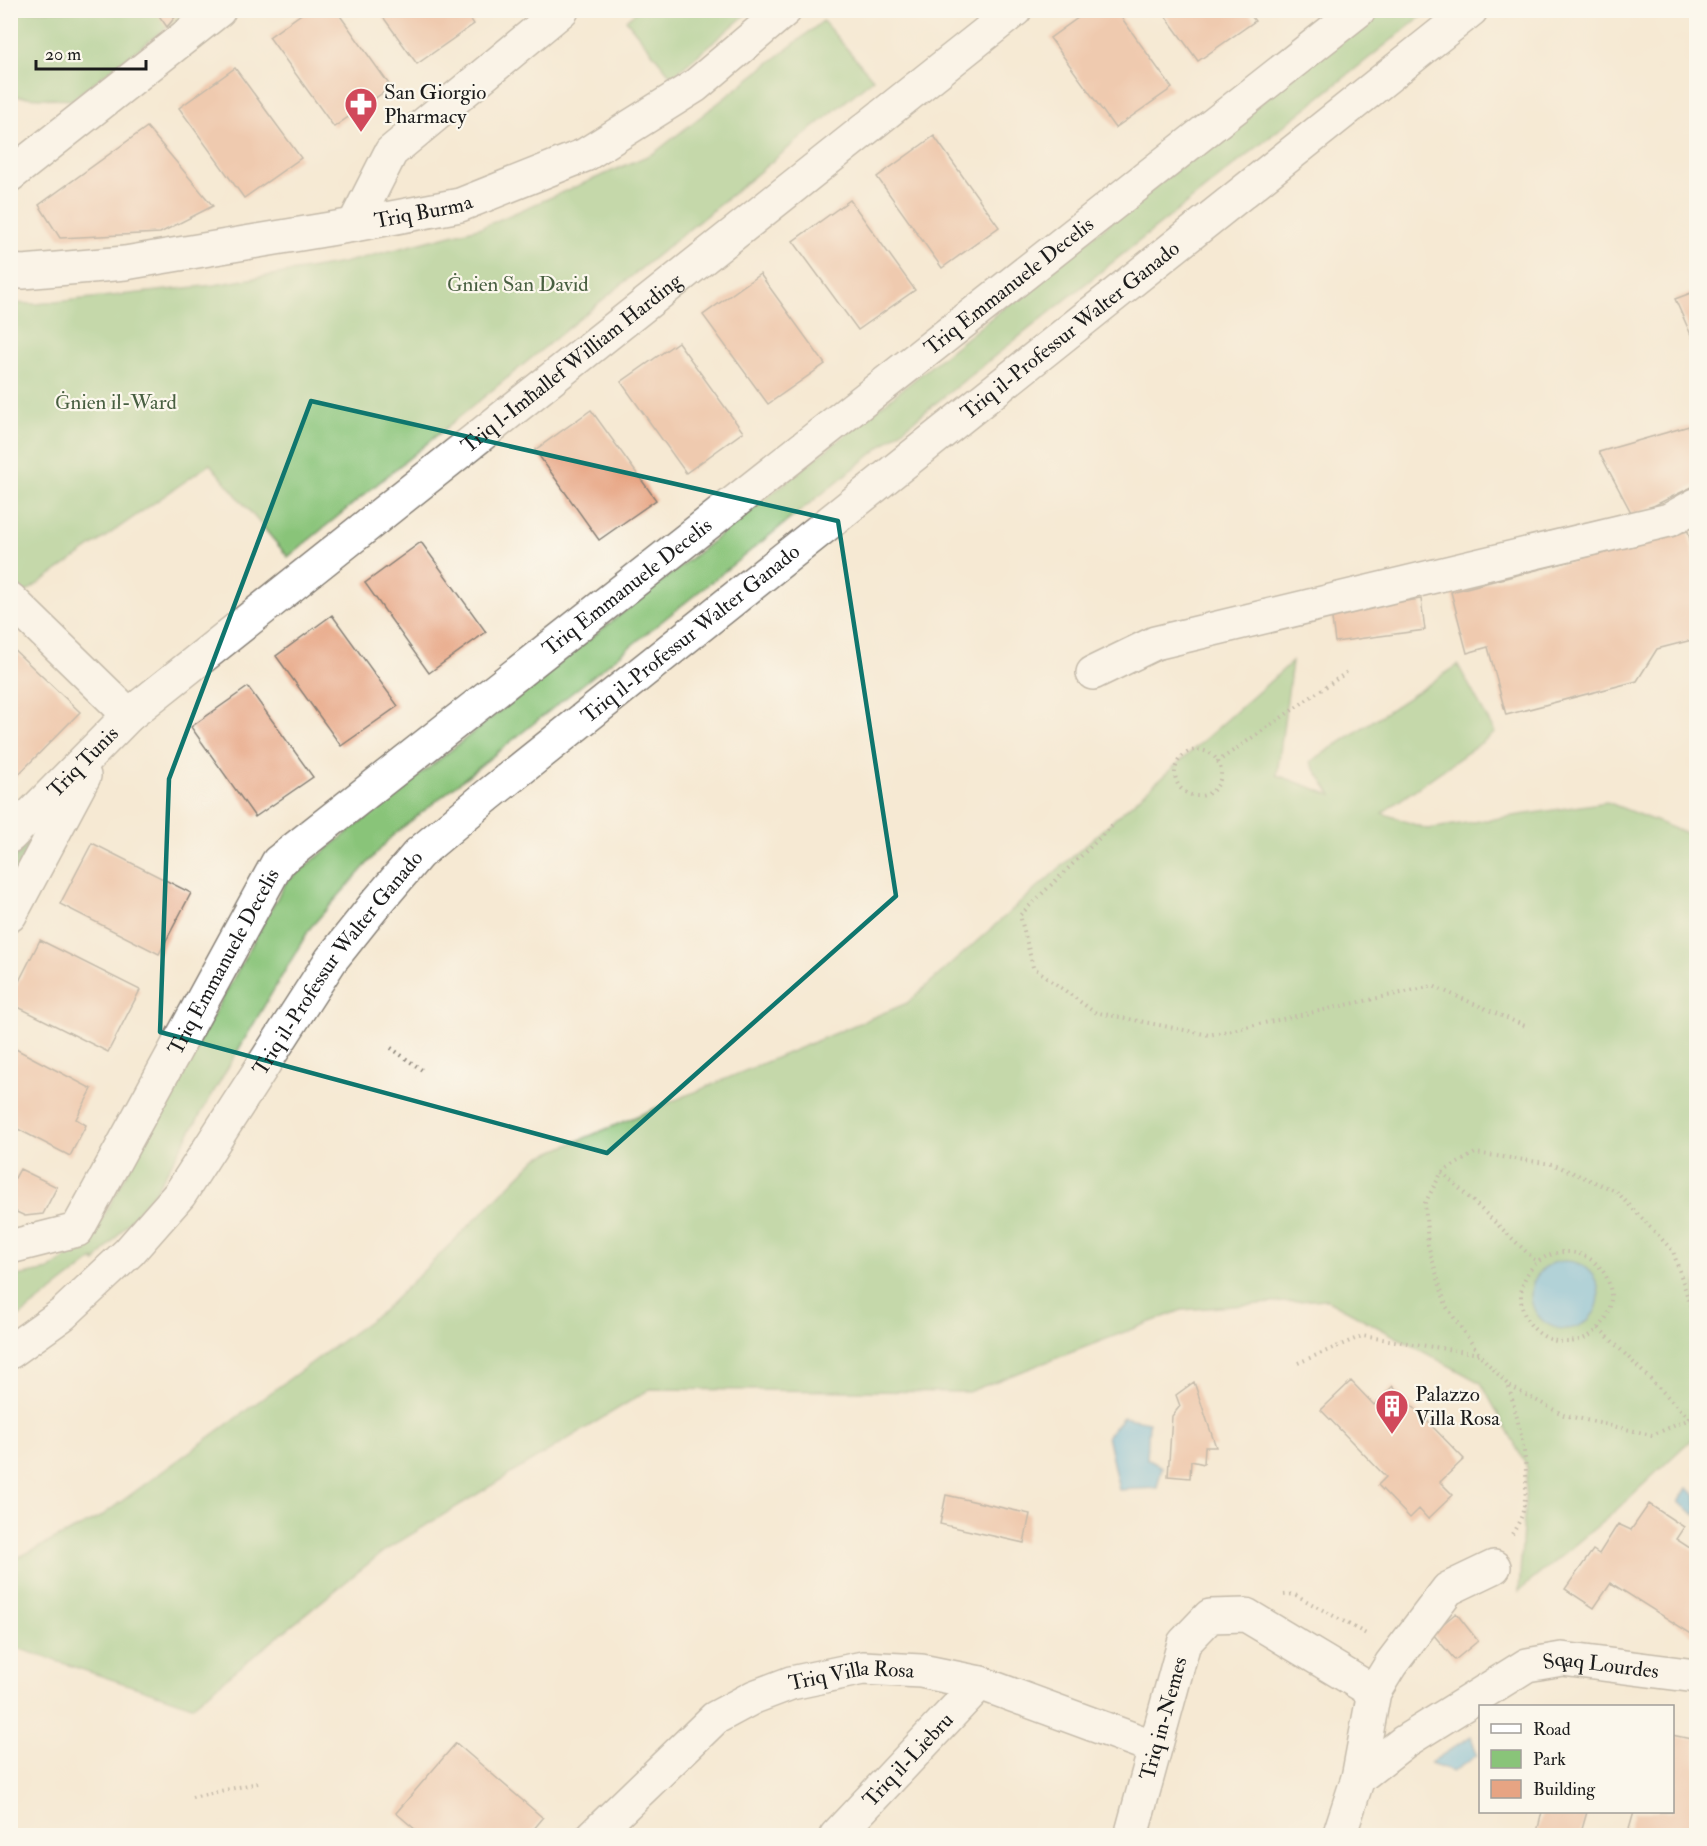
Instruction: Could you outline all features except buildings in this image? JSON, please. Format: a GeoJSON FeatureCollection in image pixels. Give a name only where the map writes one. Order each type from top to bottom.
{"type":"FeatureCollection","features":[{"type":"Feature","properties":{"kind":"street"},"geometry":{"type":"LineString","coordinates":[[10,175],[219,10]]}},
{"type":"Feature","properties":{"kind":"street","name":"Triq Burma"},"geometry":{"type":"LineString","coordinates":[[10,271],[23,273],[125,263],[460,205],[585,155],[695,86],[785,10]]}},
{"type":"Feature","properties":{"kind":"street","name":"Triq l-Imħallef William Harding"},"geometry":{"type":"LineString","coordinates":[[129,715],[1015,10]]}},
{"type":"Feature","properties":{"kind":"street","name":"Triq Emmanuele Decelis"},"geometry":{"type":"LineString","coordinates":[[10,1246],[77,1230],[278,862],[1359,10]]}},
{"type":"Feature","properties":{"kind":"street","name":"Triq il-Professur Walter Ganado"},"geometry":{"type":"LineString","coordinates":[[10,1352],[63,1314],[129,1252],[180,1194],[331,960],[418,854],[487,796],[1471,10]]}},
{"type":"Feature","properties":{"kind":"street"},"geometry":{"type":"LineString","coordinates":[[354,225],[391,152],[542,16]]}},
{"type":"Feature","properties":{"kind":"street"},"geometry":{"type":"LineString","coordinates":[[1093,673],[1155,643],[1669,520],[1696,506]]}},
{"type":"Feature","properties":{"kind":"street"},"geometry":{"type":"LineString","coordinates":[[10,599],[129,715]]}},
{"type":"Feature","properties":{"kind":"street","name":"Triq Tunis"},"geometry":{"type":"LineString","coordinates":[[10,836],[129,715]]}},
{"type":"Feature","properties":{"kind":"street"},"geometry":{"type":"LineString","coordinates":[[10,915],[99,746]]}},
{"type":"Feature","properties":{"kind":"street"},"geometry":{"type":"LineString","coordinates":[[1339,1836],[1358,1778],[1374,1692],[1391,1664],[1448,1589],[1494,1567]]}},
{"type":"Feature","properties":{"kind":"street","name":"Triq in-Nemes"},"geometry":{"type":"LineString","coordinates":[[1131,1836],[1184,1643],[1210,1616],[1246,1614],[1374,1692]]}},
{"type":"Feature","properties":{"kind":"street","name":"Sqaq Lourdes"},"geometry":{"type":"LineString","coordinates":[[1358,1778],[1404,1742],[1527,1665],[1562,1659],[1696,1676]]}},
{"type":"Feature","properties":{"kind":"street","name":"Triq Villa Rosa"},"geometry":{"type":"LineString","coordinates":[[593,1836],[715,1718],[754,1697],[791,1683],[863,1668],[921,1671],[980,1683],[1154,1747]]}},
{"type":"Feature","properties":{"kind":"street","name":"Triq il-Liebru"},"geometry":{"type":"LineString","coordinates":[[836,1836],[980,1683]]}},
{"type":"Feature","properties":{"kind":"path"},"geometry":{"type":"LineString","coordinates":[[1217,762],[1350,670]]}},
{"type":"Feature","properties":{"kind":"path"},"geometry":{"type":"LineString","coordinates":[[1199,750],[1207,751],[1217,762],[1221,768],[1221,776],[1215,790],[1208,794],[1193,796],[1180,787],[1175,773],[1176,766],[1185,754],[1199,750]]}},
{"type":"Feature","properties":{"kind":"path"},"geometry":{"type":"LineString","coordinates":[[1112,826],[1020,915],[1034,967],[1094,1012],[1209,1035],[1433,986],[1525,1026]]}},
{"type":"Feature","properties":{"kind":"path"},"geometry":{"type":"LineString","coordinates":[[391,1048],[422,1070]]}},
{"type":"Feature","properties":{"kind":"path"},"geometry":{"type":"LineString","coordinates":[[1696,1323],[1673,1251],[1616,1191],[1552,1164],[1475,1153],[1442,1172],[1425,1203],[1428,1245],[1446,1306],[1479,1354],[1509,1386],[1564,1415],[1652,1435],[1690,1419],[1696,1406]]}},
{"type":"Feature","properties":{"kind":"path"},"geometry":{"type":"LineString","coordinates":[[1442,1172],[1537,1262]]}},
{"type":"Feature","properties":{"kind":"path"},"geometry":{"type":"LineString","coordinates":[[1565,1252],[1580,1253],[1599,1266],[1610,1286],[1611,1301],[1607,1316],[1599,1328],[1587,1337],[1573,1341],[1558,1341],[1544,1336],[1533,1328],[1525,1316],[1521,1294],[1527,1273],[1537,1262],[1550,1254],[1565,1252]]}},
{"type":"Feature","properties":{"kind":"path"},"geometry":{"type":"LineString","coordinates":[[1599,1328],[1690,1419]]}},
{"type":"Feature","properties":{"kind":"path"},"geometry":{"type":"LineString","coordinates":[[1298,1363],[1362,1336],[1479,1354]]}},
{"type":"Feature","properties":{"kind":"path"},"geometry":{"type":"LineString","coordinates":[[1494,1567],[1523,1513],[1527,1467],[1526,1452],[1509,1386]]}},
{"type":"Feature","properties":{"kind":"path"},"geometry":{"type":"LineString","coordinates":[[192,1797],[258,1784]]}},
{"type":"Feature","properties":{"kind":"highlighted area"},"geometry":{"type":"Polygon","coordinates":[[[311,401],[838,521],[896,896],[607,1153],[160,1032],[169,779],[311,401]]]}},
{"type":"Feature","properties":{"kind":"green space"},"geometry":{"type":"Polygon","coordinates":[[[10,11],[189,11],[71,100],[11,96],[10,11]]]}},
{"type":"Feature","properties":{"kind":"green space"},"geometry":{"type":"Polygon","coordinates":[[[637,11],[750,11],[672,77],[626,20],[637,11]]]}},
{"type":"Feature","properties":{"kind":"green space"},"geometry":{"type":"Polygon","coordinates":[[[1375,11],[1428,11],[391,837],[310,928],[156,1190],[95,1262],[94,1259],[11,1323],[11,1277],[49,1270],[91,1239],[286,882],[1375,11]]]}},
{"type":"Feature","properties":{"kind":"green space"},"geometry":{"type":"Polygon","coordinates":[[[823,21],[873,79],[288,557],[210,464],[22,595],[10,578],[10,303],[36,304],[214,285],[343,263],[482,227],[654,153],[823,21]]]}},
{"type":"Feature","properties":{"kind":"green space"},"geometry":{"type":"Polygon","coordinates":[[[1292,662],[1277,775],[1332,795],[1310,762],[1458,665],[1495,733],[1382,813],[1427,829],[1607,802],[1696,837],[1696,1435],[1612,1514],[1519,1591],[1527,1467],[1481,1383],[1326,1299],[1182,1310],[968,1392],[650,1389],[384,1551],[192,1706],[11,1646],[11,1561],[100,1517],[384,1310],[537,1158],[907,1003],[1292,662]]]}},
{"type":"Feature","properties":{"kind":"green space"},"geometry":{"type":"Polygon","coordinates":[[[49,820],[11,885],[11,861],[49,820]]]}},
{"type":"Feature","properties":{"kind":"water"},"geometry":{"type":"Polygon","coordinates":[[[1565,1261],[1578,1264],[1589,1271],[1596,1282],[1599,1295],[1596,1308],[1589,1319],[1578,1326],[1565,1329],[1552,1326],[1541,1319],[1534,1308],[1531,1295],[1534,1282],[1541,1271],[1552,1264],[1565,1261]]]}},
{"type":"Feature","properties":{"kind":"water"},"geometry":{"type":"Polygon","coordinates":[[[1123,1417],[1149,1422],[1147,1459],[1162,1467],[1157,1488],[1119,1490],[1107,1436],[1123,1417]]]}},
{"type":"Feature","properties":{"kind":"water"},"geometry":{"type":"Polygon","coordinates":[[[1687,1488],[1696,1495],[1696,1515],[1678,1502],[1687,1488]]]}},
{"type":"Feature","properties":{"kind":"water"},"geometry":{"type":"Polygon","coordinates":[[[1471,1736],[1477,1755],[1453,1771],[1430,1763],[1471,1736]]]}},
{"type":"Feature","properties":{"kind":"place","name":"San Giorgio Pharmacy"},"geometry":{"type":"Point","coordinates":[361,133]}},
{"type":"Feature","properties":{"kind":"place","name":"Palazzo Villa Rosa"},"geometry":{"type":"Point","coordinates":[1392,1435]}},
{"type":"Feature","properties":{"kind":"park label","name":"Ġnien San David"},"geometry":{"type":"Point","coordinates":[518,284]}},
{"type":"Feature","properties":{"kind":"park label","name":"Ġnien il-Ward"},"geometry":{"type":"Point","coordinates":[116,402]}}]}
